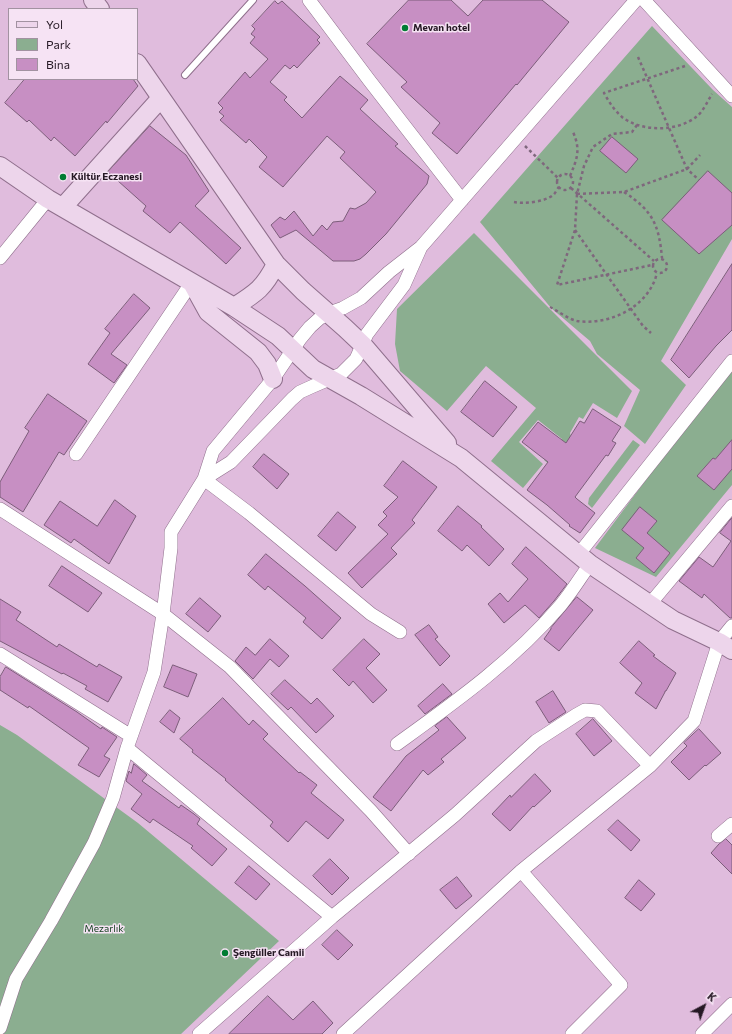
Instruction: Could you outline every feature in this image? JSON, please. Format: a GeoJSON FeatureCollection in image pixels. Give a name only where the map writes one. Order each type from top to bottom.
{"type":"FeatureCollection","features":[{"type":"Feature","properties":{"kind":"main road"},"geometry":{"type":"LineString","coordinates":[[138,64],[276,264],[303,291],[363,345],[461,458]]}},
{"type":"Feature","properties":{"kind":"main road"},"geometry":{"type":"LineString","coordinates":[[56,203],[161,98]]}},
{"type":"Feature","properties":{"kind":"main road"},"geometry":{"type":"LineString","coordinates":[[0,166],[56,203],[234,307],[278,336],[309,365],[461,458],[584,559],[649,605],[673,620],[725,646]]}},
{"type":"Feature","properties":{"kind":"main road"},"geometry":{"type":"LineString","coordinates":[[234,307],[262,287],[269,278],[276,264]]}},
{"type":"Feature","properties":{"kind":"main road"},"geometry":{"type":"LineString","coordinates":[[192,282],[208,312],[258,352],[267,364],[273,379]]}},
{"type":"Feature","properties":{"kind":"street"},"geometry":{"type":"LineString","coordinates":[[309,0],[462,200]]}},
{"type":"Feature","properties":{"kind":"street"},"geometry":{"type":"LineString","coordinates":[[0,1028],[16,979],[51,921],[94,843],[113,798],[129,742],[154,672],[171,548],[170,532],[204,479],[213,451],[273,379],[310,327],[320,318],[361,298],[421,247],[636,0]]}},
{"type":"Feature","properties":{"kind":"street"},"geometry":{"type":"LineString","coordinates":[[644,0],[732,96]]}},
{"type":"Feature","properties":{"kind":"street"},"geometry":{"type":"LineString","coordinates":[[0,258],[56,203]]}},
{"type":"Feature","properties":{"kind":"street"},"geometry":{"type":"LineString","coordinates":[[204,479],[231,462],[300,392],[341,374],[350,367],[356,359],[367,334],[404,285],[421,247]]}},
{"type":"Feature","properties":{"kind":"street"},"geometry":{"type":"LineString","coordinates":[[76,454],[192,282]]}},
{"type":"Feature","properties":{"kind":"street"},"geometry":{"type":"LineString","coordinates":[[397,744],[457,701],[508,659],[560,606],[584,559],[732,360]]}},
{"type":"Feature","properties":{"kind":"street"},"geometry":{"type":"LineString","coordinates":[[204,479],[248,513],[371,614],[400,632]]}},
{"type":"Feature","properties":{"kind":"street"},"geometry":{"type":"LineString","coordinates":[[649,605],[732,506]]}},
{"type":"Feature","properties":{"kind":"street"},"geometry":{"type":"LineString","coordinates":[[0,509],[163,614],[230,667],[371,812],[409,854]]}},
{"type":"Feature","properties":{"kind":"street"},"geometry":{"type":"LineString","coordinates":[[344,1034],[521,871],[650,766],[694,721],[732,626]]}},
{"type":"Feature","properties":{"kind":"street"},"geometry":{"type":"LineString","coordinates":[[0,654],[129,742],[332,917]]}},
{"type":"Feature","properties":{"kind":"street"},"geometry":{"type":"LineString","coordinates":[[199,1034],[332,917],[455,815],[536,741],[576,715],[586,710],[597,711],[650,766]]}},
{"type":"Feature","properties":{"kind":"street"},"geometry":{"type":"LineString","coordinates":[[718,836],[732,824]]}},
{"type":"Feature","properties":{"kind":"street"},"geometry":{"type":"LineString","coordinates":[[521,871],[621,985],[572,1034]]}},
{"type":"Feature","properties":{"kind":"street"},"geometry":{"type":"LineString","coordinates":[[702,1034],[732,1004]]}},
{"type":"Feature","properties":{"kind":"lane"},"geometry":{"type":"LineString","coordinates":[[185,75],[253,0]]}},
{"type":"Feature","properties":{"kind":"path"},"geometry":{"type":"LineString","coordinates":[[638,57],[687,169],[699,180]]}},
{"type":"Feature","properties":{"kind":"path"},"geometry":{"type":"LineString","coordinates":[[686,66],[604,93],[610,105],[623,118],[637,125],[654,128],[676,128],[697,117],[712,94]]}},
{"type":"Feature","properties":{"kind":"path"},"geometry":{"type":"LineString","coordinates":[[637,125],[632,132],[612,134],[593,147],[584,166],[577,194],[575,230],[557,284],[652,265]]}},
{"type":"Feature","properties":{"kind":"path"},"geometry":{"type":"LineString","coordinates":[[570,176],[577,158],[578,142],[573,132]]}},
{"type":"Feature","properties":{"kind":"path"},"geometry":{"type":"LineString","coordinates":[[517,138],[558,178]]}},
{"type":"Feature","properties":{"kind":"path"},"geometry":{"type":"LineString","coordinates":[[577,194],[624,192],[687,169],[700,155]]}},
{"type":"Feature","properties":{"kind":"path"},"geometry":{"type":"LineString","coordinates":[[514,202],[523,204],[554,195],[558,187],[558,178],[561,175],[566,174],[573,179],[571,188]]}},
{"type":"Feature","properties":{"kind":"path"},"geometry":{"type":"LineString","coordinates":[[558,187],[562,190],[571,188]]}},
{"type":"Feature","properties":{"kind":"path"},"geometry":{"type":"LineString","coordinates":[[571,188],[654,261]]}},
{"type":"Feature","properties":{"kind":"path"},"geometry":{"type":"LineString","coordinates":[[624,192],[638,201],[652,216],[660,237],[662,258],[666,261],[667,266],[666,270],[662,273],[657,273],[653,270],[652,265],[658,258],[662,258]]}},
{"type":"Feature","properties":{"kind":"path"},"geometry":{"type":"LineString","coordinates":[[575,230],[643,326],[651,333]]}},
{"type":"Feature","properties":{"kind":"path"},"geometry":{"type":"LineString","coordinates":[[550,307],[576,321],[596,321],[612,318],[631,309],[641,301],[653,284],[657,273]]}},
{"type":"Feature","properties":{"kind":"green space"},"geometry":{"type":"Polygon","coordinates":[[[652,26],[713,90],[732,107],[732,239],[661,361],[686,385],[645,444],[624,426],[640,390],[597,354],[590,341],[551,308],[480,222],[652,26]]]}},
{"type":"Feature","properties":{"kind":"green space"},"geometry":{"type":"Polygon","coordinates":[[[474,233],[632,391],[617,418],[593,403],[583,419],[579,417],[570,433],[573,444],[559,473],[544,460],[562,439],[538,420],[519,442],[543,464],[523,488],[491,461],[536,408],[486,366],[447,411],[400,371],[395,344],[397,309],[474,233]]]}},
{"type":"Feature","properties":{"kind":"green space"},"geometry":{"type":"Polygon","coordinates":[[[732,365],[732,485],[656,577],[595,548],[732,365]]]}},
{"type":"Feature","properties":{"kind":"green space"},"geometry":{"type":"Polygon","coordinates":[[[633,440],[640,445],[592,508],[588,504],[589,498],[633,440]]]}},
{"type":"Feature","properties":{"kind":"green space","name":"Mezarlık"},"geometry":{"type":"Polygon","coordinates":[[[0,725],[17,735],[138,823],[279,941],[181,1034],[0,1034],[0,725]]]}},
{"type":"Feature","properties":{"kind":"building"},"geometry":{"type":"Polygon","coordinates":[[[409,0],[451,0],[468,16],[483,0],[542,0],[569,22],[457,154],[432,133],[440,123],[401,87],[407,82],[367,44],[409,0]]]}},
{"type":"Feature","properties":{"kind":"building"},"geometry":{"type":"Polygon","coordinates":[[[275,1],[278,4],[282,1],[320,37],[317,40],[320,43],[297,68],[294,65],[290,69],[285,65],[270,82],[287,97],[284,100],[302,118],[340,76],[368,100],[360,109],[398,144],[395,146],[429,176],[427,184],[386,234],[366,254],[360,259],[354,261],[333,261],[296,230],[280,238],[271,225],[280,217],[285,220],[294,211],[313,236],[322,225],[327,230],[333,222],[343,221],[350,208],[355,209],[366,203],[376,192],[340,158],[345,152],[327,136],[283,187],[259,167],[267,157],[249,139],[246,143],[220,120],[224,116],[219,112],[223,108],[218,103],[245,72],[250,78],[268,59],[250,43],[255,37],[251,34],[255,29],[252,26],[275,1]]]}},
{"type":"Feature","properties":{"kind":"building"},"geometry":{"type":"Polygon","coordinates":[[[24,80],[134,80],[138,86],[107,123],[106,121],[75,156],[54,137],[51,141],[29,120],[27,122],[5,103],[24,80]]]}},
{"type":"Feature","properties":{"kind":"building"},"geometry":{"type":"Polygon","coordinates":[[[150,126],[186,155],[209,191],[195,206],[241,248],[226,264],[180,222],[170,233],[143,211],[146,206],[108,172],[150,126]]]}},
{"type":"Feature","properties":{"kind":"building"},"geometry":{"type":"Polygon","coordinates":[[[612,137],[638,159],[626,173],[600,151],[612,137]]]}},
{"type":"Feature","properties":{"kind":"building"},"geometry":{"type":"Polygon","coordinates":[[[708,171],[732,193],[732,225],[699,254],[662,220],[708,171]]]}},
{"type":"Feature","properties":{"kind":"building"},"geometry":{"type":"Polygon","coordinates":[[[732,264],[732,330],[716,346],[689,378],[671,360],[732,264]]]}},
{"type":"Feature","properties":{"kind":"building"},"geometry":{"type":"Polygon","coordinates":[[[134,294],[150,308],[111,354],[127,365],[114,383],[88,364],[110,333],[105,329],[134,294]]]}},
{"type":"Feature","properties":{"kind":"building"},"geometry":{"type":"Polygon","coordinates":[[[485,381],[517,407],[493,437],[461,412],[485,381]]]}},
{"type":"Feature","properties":{"kind":"building"},"geometry":{"type":"Polygon","coordinates":[[[48,394],[87,421],[64,455],[59,452],[23,512],[0,497],[0,482],[29,431],[25,428],[48,394]]]}},
{"type":"Feature","properties":{"kind":"building"},"geometry":{"type":"Polygon","coordinates":[[[593,409],[621,427],[612,441],[616,443],[608,456],[606,455],[575,497],[595,513],[580,533],[569,526],[570,525],[547,505],[527,490],[548,462],[522,442],[538,422],[566,443],[580,421],[584,423],[593,409]]]}},
{"type":"Feature","properties":{"kind":"building"},"geometry":{"type":"Polygon","coordinates":[[[732,440],[732,469],[714,490],[697,476],[732,440]]]}},
{"type":"Feature","properties":{"kind":"building"},"geometry":{"type":"Polygon","coordinates":[[[264,454],[289,474],[277,489],[253,467],[264,454]]]}},
{"type":"Feature","properties":{"kind":"building"},"geometry":{"type":"Polygon","coordinates":[[[403,461],[437,487],[412,520],[415,523],[391,548],[397,554],[362,588],[348,573],[388,534],[378,525],[387,516],[383,512],[398,497],[384,486],[403,461]]]}},
{"type":"Feature","properties":{"kind":"building"},"geometry":{"type":"Polygon","coordinates":[[[115,500],[136,516],[109,564],[74,539],[71,543],[44,525],[60,501],[97,526],[115,500]]]}},
{"type":"Feature","properties":{"kind":"building"},"geometry":{"type":"Polygon","coordinates":[[[458,506],[482,526],[481,527],[504,549],[489,566],[467,545],[462,551],[438,531],[458,506]]]}},
{"type":"Feature","properties":{"kind":"building"},"geometry":{"type":"Polygon","coordinates":[[[640,507],[657,521],[647,533],[670,553],[654,573],[636,558],[644,548],[622,530],[640,507]]]}},
{"type":"Feature","properties":{"kind":"building"},"geometry":{"type":"Polygon","coordinates":[[[338,512],[356,527],[336,551],[318,536],[338,512]]]}},
{"type":"Feature","properties":{"kind":"building"},"geometry":{"type":"Polygon","coordinates":[[[732,518],[732,618],[730,618],[704,594],[702,598],[679,581],[699,557],[713,567],[731,541],[720,533],[732,518]]]}},
{"type":"Feature","properties":{"kind":"building"},"geometry":{"type":"Polygon","coordinates":[[[526,547],[567,584],[539,618],[525,605],[504,623],[488,604],[500,593],[508,602],[528,579],[512,564],[526,547]]]}},
{"type":"Feature","properties":{"kind":"building"},"geometry":{"type":"Polygon","coordinates":[[[266,554],[341,618],[322,639],[303,622],[306,618],[268,586],[265,590],[248,575],[266,554]]]}},
{"type":"Feature","properties":{"kind":"building"},"geometry":{"type":"Polygon","coordinates":[[[62,566],[102,593],[88,612],[49,586],[62,566]]]}},
{"type":"Feature","properties":{"kind":"building"},"geometry":{"type":"Polygon","coordinates":[[[577,597],[593,610],[559,651],[544,639],[551,628],[577,597]]]}},
{"type":"Feature","properties":{"kind":"building"},"geometry":{"type":"Polygon","coordinates":[[[200,598],[221,616],[208,632],[186,614],[200,598]]]}},
{"type":"Feature","properties":{"kind":"building"},"geometry":{"type":"Polygon","coordinates":[[[0,599],[21,612],[16,620],[57,647],[59,644],[97,667],[99,664],[122,677],[108,702],[85,689],[87,686],[0,641],[0,599]]]}},
{"type":"Feature","properties":{"kind":"building"},"geometry":{"type":"Polygon","coordinates":[[[429,625],[438,637],[435,639],[450,656],[440,666],[415,635],[429,625]]]}},
{"type":"Feature","properties":{"kind":"building"},"geometry":{"type":"Polygon","coordinates":[[[270,639],[289,656],[279,667],[270,659],[253,679],[235,661],[246,647],[255,655],[270,639]]]}},
{"type":"Feature","properties":{"kind":"building"},"geometry":{"type":"Polygon","coordinates":[[[364,639],[380,654],[366,668],[387,690],[373,703],[353,681],[349,686],[333,670],[364,639]]]}},
{"type":"Feature","properties":{"kind":"building"},"geometry":{"type":"Polygon","coordinates":[[[639,641],[655,655],[653,656],[676,673],[656,709],[635,693],[642,683],[620,663],[639,641]]]}},
{"type":"Feature","properties":{"kind":"building"},"geometry":{"type":"Polygon","coordinates":[[[173,665],[197,674],[188,697],[164,687],[173,665]]]}},
{"type":"Feature","properties":{"kind":"building"},"geometry":{"type":"Polygon","coordinates":[[[6,667],[101,729],[102,727],[117,737],[104,756],[110,759],[99,777],[78,765],[89,748],[29,706],[28,708],[0,690],[0,677],[6,667]]]}},
{"type":"Feature","properties":{"kind":"building"},"geometry":{"type":"Polygon","coordinates":[[[285,680],[311,704],[317,698],[334,716],[316,733],[291,707],[288,710],[271,694],[285,680]]]}},
{"type":"Feature","properties":{"kind":"building"},"geometry":{"type":"Polygon","coordinates":[[[443,684],[452,694],[425,714],[418,706],[443,684]]]}},
{"type":"Feature","properties":{"kind":"building"},"geometry":{"type":"Polygon","coordinates":[[[553,691],[566,712],[549,723],[536,702],[553,691]]]}},
{"type":"Feature","properties":{"kind":"building"},"geometry":{"type":"Polygon","coordinates":[[[223,698],[249,725],[253,720],[268,734],[263,739],[299,773],[300,772],[317,785],[311,793],[344,820],[328,839],[306,821],[288,842],[270,826],[273,822],[225,780],[226,779],[192,752],[193,750],[180,739],[223,698]]]}},
{"type":"Feature","properties":{"kind":"building"},"geometry":{"type":"Polygon","coordinates":[[[170,710],[180,718],[174,733],[160,722],[170,710]]]}},
{"type":"Feature","properties":{"kind":"building"},"geometry":{"type":"Polygon","coordinates":[[[447,717],[466,738],[441,759],[444,762],[428,775],[423,770],[391,811],[373,797],[406,756],[439,730],[435,726],[447,717]]]}},
{"type":"Feature","properties":{"kind":"building"},"geometry":{"type":"Polygon","coordinates":[[[593,719],[612,741],[594,756],[576,734],[593,719]]]}},
{"type":"Feature","properties":{"kind":"building"},"geometry":{"type":"Polygon","coordinates":[[[699,729],[721,753],[689,780],[671,762],[687,746],[684,743],[699,729]]]}},
{"type":"Feature","properties":{"kind":"building"},"geometry":{"type":"Polygon","coordinates":[[[134,764],[147,775],[142,781],[179,808],[181,805],[194,814],[200,819],[197,824],[227,849],[212,866],[191,848],[193,846],[153,819],[150,823],[131,809],[142,794],[126,781],[129,771],[131,773],[134,764]]]}},
{"type":"Feature","properties":{"kind":"building"},"geometry":{"type":"Polygon","coordinates":[[[535,774],[551,791],[534,807],[533,806],[510,831],[492,814],[510,795],[511,797],[535,774]]]}},
{"type":"Feature","properties":{"kind":"building"},"geometry":{"type":"Polygon","coordinates":[[[618,820],[640,840],[631,851],[608,830],[618,820]]]}},
{"type":"Feature","properties":{"kind":"building"},"geometry":{"type":"Polygon","coordinates":[[[726,839],[732,845],[732,874],[711,853],[726,839]]]}},
{"type":"Feature","properties":{"kind":"building"},"geometry":{"type":"Polygon","coordinates":[[[330,859],[349,878],[332,895],[313,876],[330,859]]]}},
{"type":"Feature","properties":{"kind":"building"},"geometry":{"type":"Polygon","coordinates":[[[249,866],[270,884],[256,900],[235,883],[249,866]]]}},
{"type":"Feature","properties":{"kind":"building"},"geometry":{"type":"Polygon","coordinates":[[[457,877],[472,896],[456,909],[440,890],[457,877]]]}},
{"type":"Feature","properties":{"kind":"building"},"geometry":{"type":"Polygon","coordinates":[[[639,880],[655,894],[641,911],[625,898],[639,880]]]}},
{"type":"Feature","properties":{"kind":"building"},"geometry":{"type":"Polygon","coordinates":[[[337,930],[353,945],[338,960],[322,945],[337,930]]]}},
{"type":"Feature","properties":{"kind":"building"},"geometry":{"type":"Polygon","coordinates":[[[268,996],[293,1020],[313,1001],[333,1023],[322,1034],[229,1034],[268,996]]]}},
{"type":"Feature","properties":{"kind":"place","name":"Mevan hotel"},"geometry":{"type":"Point","coordinates":[405,28]}},
{"type":"Feature","properties":{"kind":"place","name":"Kültür Eczanesi"},"geometry":{"type":"Point","coordinates":[63,177]}},
{"type":"Feature","properties":{"kind":"place","name":"Şengüller Camii"},"geometry":{"type":"Point","coordinates":[225,953]}}]}
